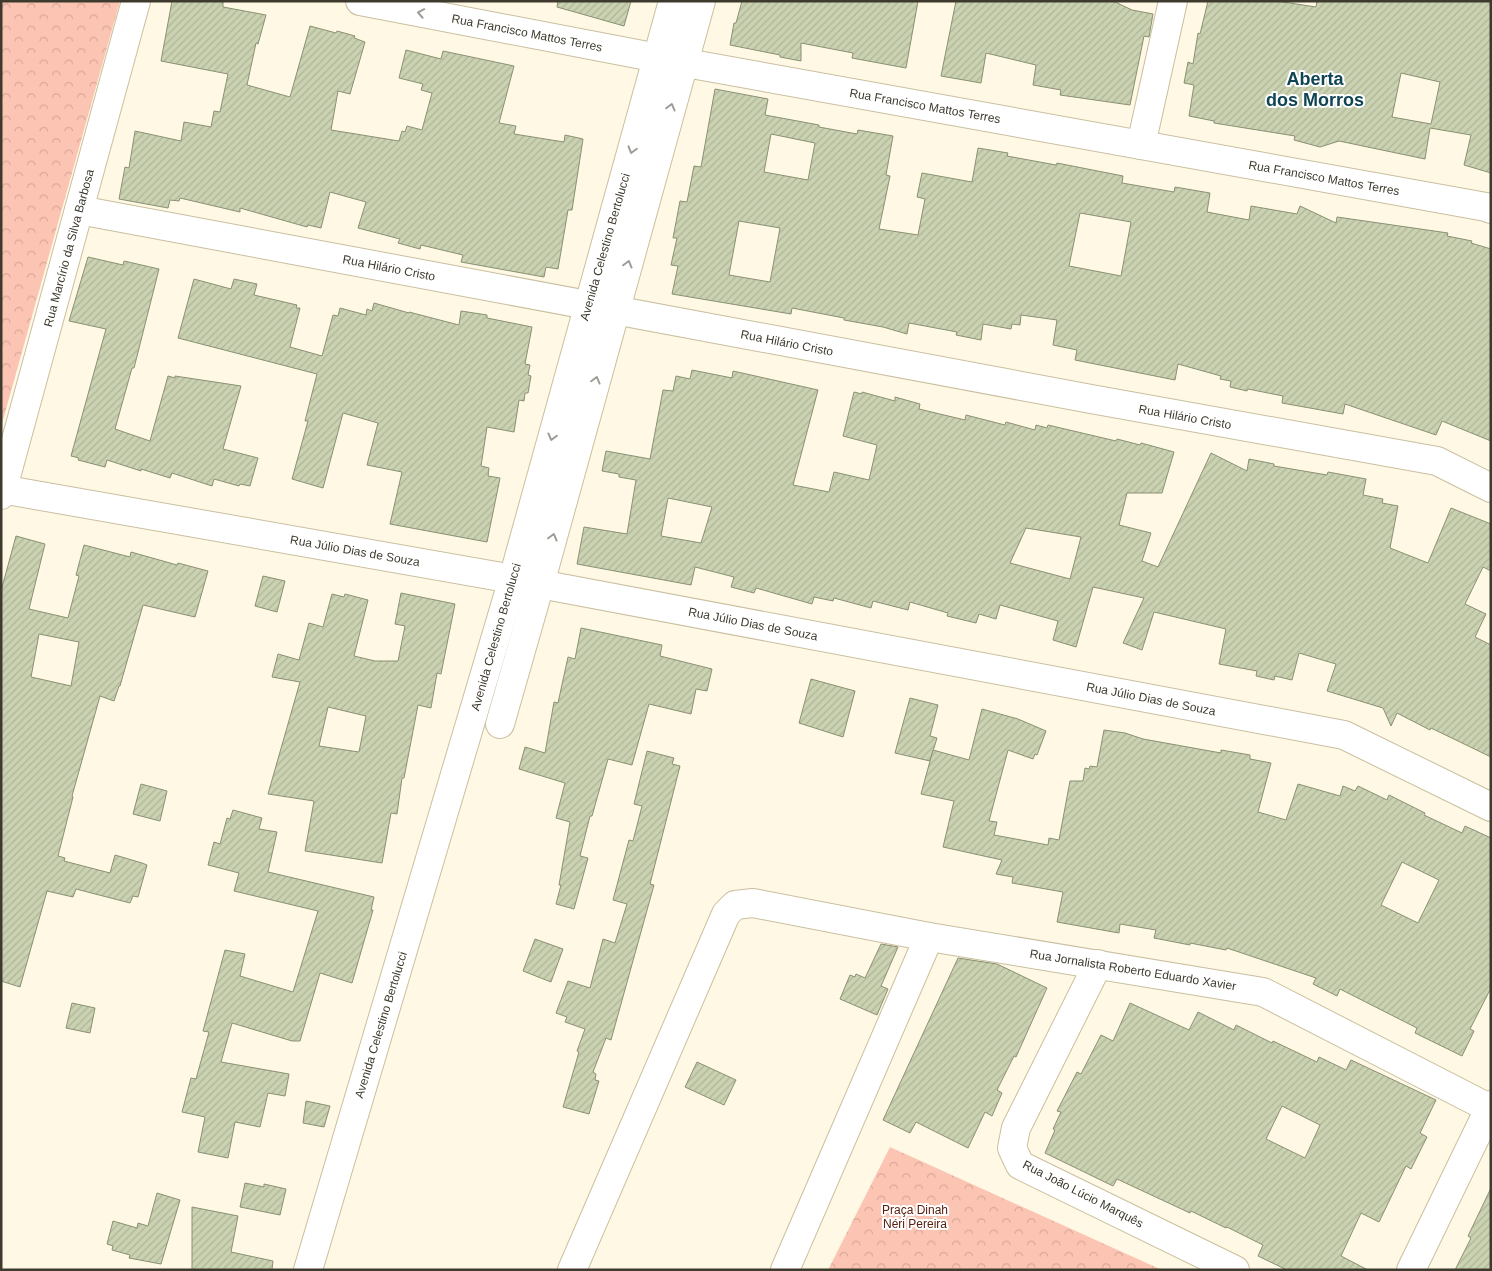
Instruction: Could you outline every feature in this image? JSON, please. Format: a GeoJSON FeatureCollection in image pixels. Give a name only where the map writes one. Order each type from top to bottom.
{"type":"FeatureCollection","features":[{"type":"Feature","properties":{"kind":"street","name":"Rua Marcírio da Silva Barbosa"},"geometry":{"type":"LineString","coordinates":[[2,491],[136,1]]}},
{"type":"Feature","properties":{"kind":"street","name":"Rua Francisco Mattos Terres"},"geometry":{"type":"LineString","coordinates":[[360,1],[671,60],[1491,209]]}},
{"type":"Feature","properties":{"kind":"street","name":"Avenida Celestino Bertolucci"},"geometry":{"type":"LineString","coordinates":[[671,60],[673,1]]}},
{"type":"Feature","properties":{"kind":"street","name":"Avenida Celestino Bertolucci"},"geometry":{"type":"LineString","coordinates":[[308,1270],[513,579],[602,308],[671,60],[701,1]]}},
{"type":"Feature","properties":{"kind":"street"},"geometry":{"type":"LineString","coordinates":[[1141,145],[1172,1]]}},
{"type":"Feature","properties":{"kind":"street","name":"Rua Hilário Cristo"},"geometry":{"type":"LineString","coordinates":[[79,210],[1437,462],[1491,488]]}},
{"type":"Feature","properties":{"kind":"street","name":"Avenida Celestino Bertolucci"},"geometry":{"type":"LineString","coordinates":[[500,724],[540,584],[602,308]]}},
{"type":"Feature","properties":{"kind":"street","name":"Rua Júlio Dias de Souza"},"geometry":{"type":"LineString","coordinates":[[2,491],[513,579],[1344,735],[1491,807]]}},
{"type":"Feature","properties":{"kind":"street","name":"Rua Jornalista Roberto Eduardo Xavier"},"geometry":{"type":"LineString","coordinates":[[572,1270],[726,914],[735,905],[753,904],[929,937],[1263,992],[1490,1106]]}},
{"type":"Feature","properties":{"kind":"street"},"geometry":{"type":"LineString","coordinates":[[785,1270],[929,937]]}},
{"type":"Feature","properties":{"kind":"street","name":"Rua João Lúcio Marquês"},"geometry":{"type":"LineString","coordinates":[[1098,964],[1016,1128],[1012,1148],[1020,1165],[1235,1270]]}},
{"type":"Feature","properties":{"kind":"street"},"geometry":{"type":"LineString","coordinates":[[1411,1270],[1490,1106]]}},
{"type":"Feature","properties":{"kind":"green space"},"geometry":{"type":"Polygon","coordinates":[[[1,1],[120,1],[1,427],[1,1]]]}},
{"type":"Feature","properties":{"kind":"green space","name":"Praça Dinah Néri Pereira"},"geometry":{"type":"Polygon","coordinates":[[[890,1147],[1162,1270],[828,1270],[890,1147]]]}},
{"type":"Feature","properties":{"kind":"building"},"geometry":{"type":"Polygon","coordinates":[[[172,1],[223,1],[223,7],[266,15],[258,44],[256,43],[247,85],[290,97],[310,26],[355,36],[354,38],[365,42],[350,94],[338,91],[331,130],[399,141],[402,131],[405,132],[407,126],[422,130],[432,93],[421,90],[423,84],[399,78],[406,50],[441,59],[443,51],[514,66],[499,123],[516,126],[514,134],[564,142],[565,135],[583,139],[572,210],[568,210],[558,269],[546,267],[544,277],[461,262],[463,255],[421,245],[420,249],[398,243],[400,239],[358,228],[366,202],[330,192],[321,228],[308,225],[307,227],[240,208],[240,212],[180,198],[179,201],[170,200],[168,208],[119,199],[125,167],[129,168],[135,131],[181,141],[184,122],[211,127],[214,111],[220,112],[228,74],[161,61],[172,1]]]}},
{"type":"Feature","properties":{"kind":"building"},"geometry":{"type":"Polygon","coordinates":[[[558,1],[631,1],[624,26],[557,7],[558,1]]]}},
{"type":"Feature","properties":{"kind":"building"},"geometry":{"type":"Polygon","coordinates":[[[742,1],[918,1],[906,68],[852,58],[853,53],[801,43],[801,61],[730,45],[734,23],[736,23],[742,1]]]}},
{"type":"Feature","properties":{"kind":"building"},"geometry":{"type":"Polygon","coordinates":[[[956,1],[1113,1],[1132,10],[1153,14],[1149,37],[1144,36],[1130,105],[1060,95],[1061,90],[1033,85],[1036,65],[986,53],[981,83],[941,76],[956,1]]]}},
{"type":"Feature","properties":{"kind":"building"},"geometry":{"type":"Polygon","coordinates":[[[1208,1],[1277,1],[1316,7],[1317,1],[1491,1],[1491,173],[1464,165],[1471,135],[1430,128],[1425,159],[1339,141],[1320,147],[1294,140],[1295,136],[1214,123],[1214,121],[1189,116],[1194,85],[1184,83],[1188,62],[1193,64],[1198,33],[1200,34],[1208,1]],[[1401,73],[1392,117],[1431,124],[1440,82],[1401,73]]]}},
{"type":"Feature","properties":{"kind":"building"},"geometry":{"type":"Polygon","coordinates":[[[715,89],[768,99],[765,115],[857,134],[858,130],[893,136],[886,175],[890,176],[879,229],[918,235],[925,199],[917,197],[922,173],[972,182],[978,148],[1008,153],[1007,156],[1056,165],[1057,163],[1123,176],[1122,183],[1174,192],[1175,187],[1210,193],[1207,212],[1249,220],[1251,206],[1297,214],[1300,206],[1336,223],[1337,217],[1448,233],[1447,236],[1472,241],[1471,243],[1491,249],[1491,441],[1442,421],[1436,435],[1345,404],[1343,414],[1282,403],[1283,396],[1230,387],[1231,381],[1220,379],[1221,376],[1178,364],[1175,380],[1075,360],[1077,350],[1053,345],[1057,320],[1021,315],[1020,325],[1012,324],[1011,329],[983,324],[981,340],[956,335],[957,332],[909,323],[907,334],[883,327],[844,320],[844,318],[792,308],[791,314],[672,294],[678,266],[671,265],[677,238],[673,238],[680,201],[687,202],[694,166],[701,167],[715,89]],[[771,134],[764,172],[808,180],[815,143],[771,134]],[[1080,213],[1069,266],[1121,276],[1131,222],[1080,213]],[[739,221],[729,275],[770,282],[780,228],[739,221]]]}},
{"type":"Feature","properties":{"kind":"building"},"geometry":{"type":"Polygon","coordinates":[[[88,257],[123,265],[124,261],[159,269],[134,368],[132,368],[115,429],[150,441],[168,376],[241,386],[223,449],[258,458],[250,486],[240,484],[239,486],[214,479],[212,486],[172,473],[170,478],[107,460],[105,467],[78,460],[79,458],[71,456],[106,329],[69,321],[88,257]]]}},
{"type":"Feature","properties":{"kind":"building"},"geometry":{"type":"Polygon","coordinates":[[[194,279],[231,289],[234,279],[257,284],[254,295],[297,305],[296,308],[300,308],[290,347],[322,356],[333,315],[338,316],[340,308],[366,315],[367,309],[372,311],[374,303],[459,325],[461,311],[487,315],[487,318],[532,327],[525,364],[530,365],[528,375],[531,376],[528,393],[525,393],[524,401],[519,400],[514,432],[487,427],[481,466],[489,468],[488,476],[500,478],[487,542],[390,524],[402,472],[367,465],[378,423],[343,413],[323,488],[292,479],[308,421],[305,421],[317,374],[178,338],[194,279]]]}},
{"type":"Feature","properties":{"kind":"building"},"geometry":{"type":"Polygon","coordinates":[[[692,370],[732,378],[733,371],[818,390],[793,485],[829,492],[834,472],[869,480],[877,445],[843,436],[854,392],[862,394],[862,392],[895,401],[895,397],[920,404],[919,409],[965,420],[966,415],[1005,425],[1006,422],[1035,430],[1036,425],[1047,428],[1048,425],[1116,441],[1117,439],[1140,445],[1141,443],[1174,452],[1162,493],[1127,493],[1119,525],[1151,533],[1142,561],[1158,567],[1211,453],[1247,471],[1249,459],[1274,464],[1274,466],[1327,475],[1328,472],[1366,479],[1363,495],[1383,499],[1382,503],[1398,506],[1390,548],[1428,563],[1451,508],[1491,524],[1491,571],[1483,567],[1465,604],[1486,614],[1475,637],[1491,645],[1491,757],[1397,713],[1391,726],[1383,708],[1327,691],[1336,664],[1299,653],[1292,680],[1275,676],[1274,680],[1256,676],[1257,671],[1219,664],[1226,629],[1154,612],[1142,650],[1123,643],[1144,598],[1093,587],[1076,647],[1053,640],[1058,621],[1000,605],[996,619],[979,614],[976,623],[947,616],[948,613],[910,602],[908,610],[873,601],[871,608],[834,598],[833,601],[814,597],[812,604],[756,588],[754,593],[731,587],[734,577],[695,567],[691,585],[577,564],[584,527],[627,534],[636,480],[602,471],[606,451],[650,459],[663,390],[673,391],[676,376],[690,379],[692,370]],[[668,498],[661,536],[701,543],[712,507],[668,498]],[[1026,528],[1010,563],[1070,579],[1081,537],[1026,528]]]}},
{"type":"Feature","properties":{"kind":"building"},"geometry":{"type":"Polygon","coordinates":[[[16,536],[45,544],[29,609],[68,618],[79,576],[76,575],[84,545],[130,557],[131,552],[177,565],[178,563],[208,571],[195,617],[143,605],[114,701],[100,696],[72,796],[58,856],[65,858],[64,861],[110,873],[115,855],[147,865],[138,897],[133,896],[130,903],[76,889],[73,897],[47,891],[20,987],[1,981],[1,591],[16,536]],[[39,634],[31,677],[71,686],[79,642],[39,634]]]}},
{"type":"Feature","properties":{"kind":"building"},"geometry":{"type":"Polygon","coordinates":[[[263,576],[285,581],[277,612],[255,606],[263,576]]]}},
{"type":"Feature","properties":{"kind":"building"},"geometry":{"type":"Polygon","coordinates":[[[401,593],[455,604],[441,674],[437,673],[431,708],[418,705],[404,778],[402,778],[397,814],[391,813],[382,863],[305,851],[314,801],[268,794],[300,682],[272,677],[278,654],[299,660],[309,623],[323,627],[332,594],[344,597],[345,594],[368,600],[354,656],[375,661],[398,661],[405,626],[395,624],[401,593]],[[328,707],[319,746],[359,752],[366,716],[328,707]]]}},
{"type":"Feature","properties":{"kind":"building"},"geometry":{"type":"Polygon","coordinates":[[[581,628],[662,645],[660,656],[712,669],[707,691],[696,689],[691,714],[649,704],[632,765],[608,759],[580,856],[588,858],[574,909],[556,904],[561,885],[559,885],[570,822],[556,818],[565,783],[519,769],[525,747],[545,753],[554,702],[558,703],[568,657],[575,659],[581,628]]]}},
{"type":"Feature","properties":{"kind":"building"},"geometry":{"type":"Polygon","coordinates":[[[811,679],[855,691],[843,737],[799,723],[811,679]]]}},
{"type":"Feature","properties":{"kind":"building"},"geometry":{"type":"Polygon","coordinates":[[[910,698],[938,705],[930,736],[937,738],[930,761],[895,753],[910,698]]]}},
{"type":"Feature","properties":{"kind":"building"},"geometry":{"type":"Polygon","coordinates":[[[982,709],[1018,719],[1046,731],[1037,755],[1035,754],[1033,759],[1008,750],[989,821],[997,822],[994,835],[1048,845],[1049,838],[1059,840],[1070,781],[1083,781],[1085,768],[1089,769],[1090,766],[1097,767],[1104,730],[1221,753],[1221,750],[1250,755],[1250,759],[1271,763],[1258,812],[1286,820],[1298,784],[1340,796],[1343,786],[1355,791],[1358,786],[1387,800],[1389,795],[1425,813],[1424,815],[1462,833],[1465,826],[1491,838],[1491,988],[1470,1029],[1474,1031],[1462,1056],[1415,1033],[1417,1028],[1340,989],[1337,996],[1313,984],[1316,978],[1227,948],[1226,950],[1154,938],[1156,930],[1120,924],[1119,933],[1057,922],[1063,892],[1012,883],[1013,877],[996,874],[1002,860],[943,847],[954,801],[921,794],[933,750],[969,760],[982,709]],[[1402,862],[1381,905],[1418,923],[1439,880],[1402,862]]]}},
{"type":"Feature","properties":{"kind":"building"},"geometry":{"type":"Polygon","coordinates":[[[647,751],[674,758],[672,764],[680,766],[650,884],[654,885],[611,1040],[606,1038],[593,1072],[596,1074],[595,1080],[599,1081],[589,1114],[563,1107],[579,1052],[577,1051],[585,1029],[565,1022],[567,1017],[556,1013],[568,981],[590,988],[603,939],[615,943],[627,904],[613,900],[629,840],[633,841],[642,806],[634,804],[647,751]]]}},
{"type":"Feature","properties":{"kind":"building"},"geometry":{"type":"Polygon","coordinates":[[[141,784],[167,791],[160,821],[133,814],[141,784]]]}},
{"type":"Feature","properties":{"kind":"building"},"geometry":{"type":"Polygon","coordinates":[[[233,810],[262,818],[259,829],[277,832],[268,872],[374,897],[371,910],[373,910],[352,983],[320,973],[300,1041],[292,1041],[232,1023],[221,1062],[289,1074],[285,1096],[268,1093],[260,1127],[235,1122],[228,1158],[198,1152],[205,1117],[182,1112],[191,1078],[196,1079],[209,1032],[203,1031],[225,950],[245,954],[240,976],[293,992],[318,911],[234,891],[239,873],[208,865],[214,842],[220,844],[227,818],[230,819],[233,810]]]}},
{"type":"Feature","properties":{"kind":"building"},"geometry":{"type":"Polygon","coordinates":[[[535,939],[563,949],[551,982],[523,971],[535,939]]]}},
{"type":"Feature","properties":{"kind":"building"},"geometry":{"type":"Polygon","coordinates":[[[881,944],[898,947],[881,986],[888,989],[877,1015],[840,999],[850,975],[855,977],[856,974],[865,978],[881,944]]]}},
{"type":"Feature","properties":{"kind":"building"},"geometry":{"type":"Polygon","coordinates":[[[958,958],[997,964],[1047,988],[1016,1057],[1014,1056],[997,1090],[1002,1093],[992,1116],[985,1112],[968,1148],[916,1122],[910,1133],[883,1120],[958,958]]]}},
{"type":"Feature","properties":{"kind":"building"},"geometry":{"type":"Polygon","coordinates":[[[72,1003],[95,1008],[90,1033],[66,1028],[72,1003]]]}},
{"type":"Feature","properties":{"kind":"building"},"geometry":{"type":"Polygon","coordinates":[[[1130,1003],[1189,1030],[1198,1012],[1234,1030],[1236,1025],[1317,1062],[1319,1057],[1346,1070],[1351,1060],[1436,1100],[1420,1133],[1427,1137],[1411,1169],[1406,1166],[1379,1222],[1361,1213],[1341,1256],[1368,1270],[1287,1270],[1258,1256],[1263,1245],[1227,1227],[1191,1211],[1190,1213],[1117,1179],[1113,1186],[1045,1153],[1061,1112],[1057,1111],[1077,1072],[1081,1074],[1101,1035],[1113,1041],[1130,1003]],[[1282,1106],[1266,1139],[1305,1158],[1320,1125],[1282,1106]]]}},
{"type":"Feature","properties":{"kind":"building"},"geometry":{"type":"Polygon","coordinates":[[[697,1062],[736,1080],[724,1105],[685,1087],[697,1062]]]}},
{"type":"Feature","properties":{"kind":"building"},"geometry":{"type":"Polygon","coordinates":[[[306,1101],[330,1106],[324,1127],[303,1123],[306,1101]]]}},
{"type":"Feature","properties":{"kind":"building"},"geometry":{"type":"Polygon","coordinates":[[[245,1183],[264,1187],[264,1184],[286,1189],[280,1215],[240,1207],[245,1183]]]}},
{"type":"Feature","properties":{"kind":"building"},"geometry":{"type":"Polygon","coordinates":[[[1491,1188],[1491,1270],[1455,1270],[1471,1238],[1468,1236],[1491,1188]]]}},
{"type":"Feature","properties":{"kind":"building"},"geometry":{"type":"Polygon","coordinates":[[[157,1193],[180,1200],[161,1264],[129,1258],[130,1255],[112,1250],[113,1246],[107,1244],[113,1221],[137,1228],[138,1223],[148,1226],[157,1193]]]}},
{"type":"Feature","properties":{"kind":"building"},"geometry":{"type":"Polygon","coordinates":[[[192,1207],[238,1216],[231,1252],[273,1261],[272,1270],[192,1270],[192,1207]]]}},
{"type":"Feature","properties":{"kind":"district","name":"Aberta dos Morros"},"geometry":{"type":"Point","coordinates":[1315,89]}}]}
